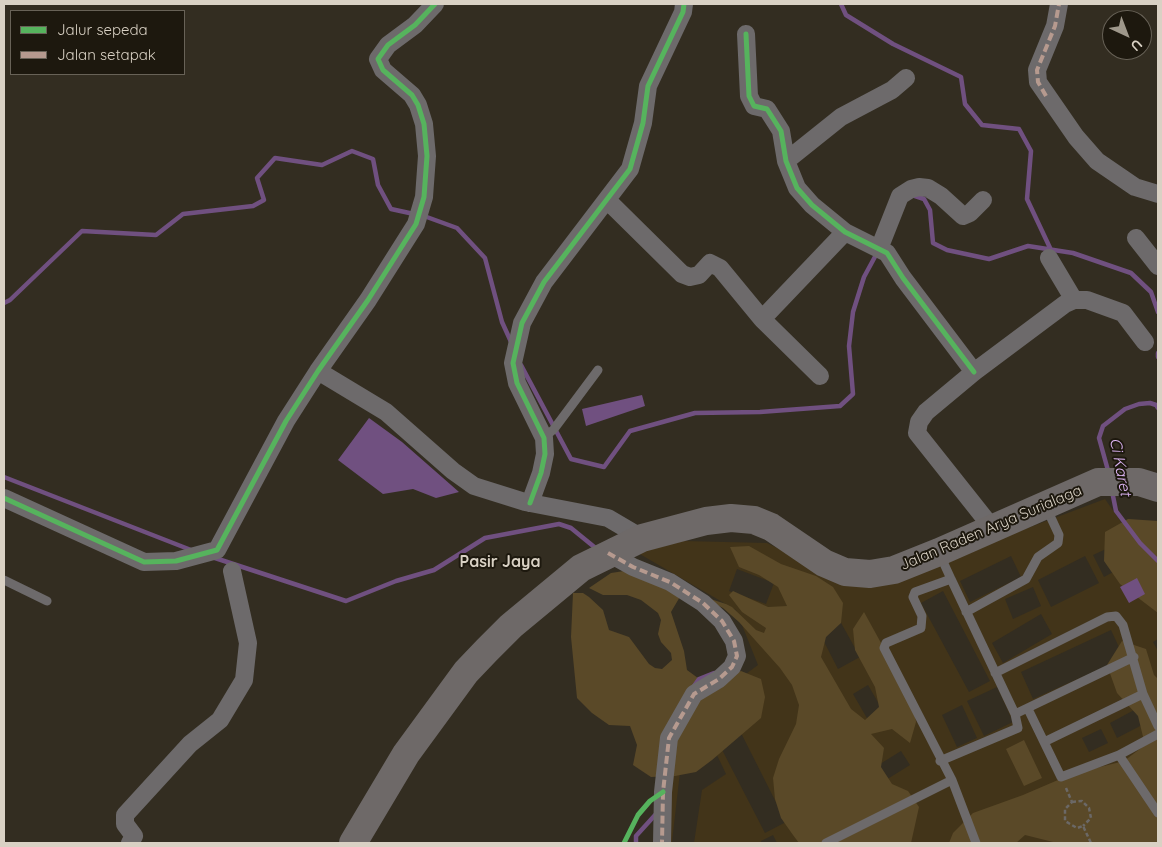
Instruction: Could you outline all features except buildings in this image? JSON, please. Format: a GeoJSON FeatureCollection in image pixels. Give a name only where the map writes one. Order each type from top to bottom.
{"type":"FeatureCollection","features":[{"type":"Feature","properties":{"kind":"main road","name":"Jalan Raden Arya Surialaga"},"geometry":{"type":"LineString","coordinates":[[353,843],[406,754],[466,672],[511,626],[594,561],[642,538],[706,521],[730,518],[754,520],[771,527],[824,563],[845,572],[870,574],[894,570],[994,530],[1098,482],[1139,482],[1158,488]]}},
{"type":"Feature","properties":{"kind":"street"},"geometry":{"type":"LineString","coordinates":[[4,498],[144,562],[176,561],[217,550],[286,421],[318,371],[368,300],[416,224],[424,197],[426,139],[418,105],[412,95],[384,70],[378,58],[388,45],[415,25],[435,4]]}},
{"type":"Feature","properties":{"kind":"street"},"geometry":{"type":"LineString","coordinates":[[530,503],[542,467],[549,434],[518,383],[513,363],[522,323],[544,282],[630,169],[643,123],[648,86],[683,12],[684,4]]}},
{"type":"Feature","properties":{"kind":"street"},"geometry":{"type":"LineString","coordinates":[[1059,4],[1055,26],[1037,70],[1038,82],[1076,136],[1097,161],[1135,187],[1158,194]]}},
{"type":"Feature","properties":{"kind":"street"},"geometry":{"type":"LineString","coordinates":[[746,34],[749,96],[754,106],[767,109],[781,131],[786,161],[797,188],[812,205],[845,232],[887,256],[974,372]]}},
{"type":"Feature","properties":{"kind":"street"},"geometry":{"type":"LineString","coordinates":[[786,161],[841,117],[892,90],[906,78]]}},
{"type":"Feature","properties":{"kind":"street"},"geometry":{"type":"LineString","coordinates":[[887,256],[900,196],[919,187],[926,187],[947,202],[959,214],[965,215],[982,200]]}},
{"type":"Feature","properties":{"kind":"street"},"geometry":{"type":"LineString","coordinates":[[607,200],[682,274],[690,277],[698,275],[710,263],[720,268],[762,319],[820,376]]}},
{"type":"Feature","properties":{"kind":"street"},"geometry":{"type":"LineString","coordinates":[[762,319],[845,232]]}},
{"type":"Feature","properties":{"kind":"street"},"geometry":{"type":"LineString","coordinates":[[1136,238],[1158,266]]}},
{"type":"Feature","properties":{"kind":"street"},"geometry":{"type":"LineString","coordinates":[[1049,258],[1074,300]]}},
{"type":"Feature","properties":{"kind":"street"},"geometry":{"type":"LineString","coordinates":[[994,530],[917,433],[919,422],[926,412],[974,372],[1065,304],[1074,300],[1087,300],[1123,313],[1145,342]]}},
{"type":"Feature","properties":{"kind":"street"},"geometry":{"type":"LineString","coordinates":[[318,371],[386,412],[464,480],[498,495],[608,518],[642,538]]}},
{"type":"Feature","properties":{"kind":"street"},"geometry":{"type":"LineString","coordinates":[[594,561],[633,568],[670,582],[703,603],[722,621],[734,641],[737,656],[732,666],[719,679],[694,694],[669,738],[663,792],[662,843]]}},
{"type":"Feature","properties":{"kind":"street"},"geometry":{"type":"LineString","coordinates":[[130,843],[134,836],[125,824],[125,815],[190,744],[220,720],[244,680],[248,643],[232,571]]}},
{"type":"Feature","properties":{"kind":"lane"},"geometry":{"type":"LineString","coordinates":[[549,434],[598,370]]}},
{"type":"Feature","properties":{"kind":"lane"},"geometry":{"type":"LineString","coordinates":[[966,612],[1026,579],[1038,557],[1058,543],[1059,534],[1046,506]]}},
{"type":"Feature","properties":{"kind":"lane"},"geometry":{"type":"LineString","coordinates":[[939,552],[1015,714],[1018,728],[940,761]]}},
{"type":"Feature","properties":{"kind":"lane"},"geometry":{"type":"LineString","coordinates":[[951,579],[915,592],[913,597],[922,616],[921,628],[884,646],[940,761],[952,780],[976,843]]}},
{"type":"Feature","properties":{"kind":"lane"},"geometry":{"type":"LineString","coordinates":[[4,580],[47,601]]}},
{"type":"Feature","properties":{"kind":"lane"},"geometry":{"type":"LineString","coordinates":[[995,673],[1112,616],[1120,619],[1123,625],[1134,657],[1143,694],[1158,726]]}},
{"type":"Feature","properties":{"kind":"lane"},"geometry":{"type":"LineString","coordinates":[[1015,714],[1134,657]]}},
{"type":"Feature","properties":{"kind":"lane"},"geometry":{"type":"LineString","coordinates":[[1044,742],[1143,694]]}},
{"type":"Feature","properties":{"kind":"lane"},"geometry":{"type":"LineString","coordinates":[[1028,709],[1061,777],[1119,755],[1158,734]]}},
{"type":"Feature","properties":{"kind":"lane"},"geometry":{"type":"LineString","coordinates":[[1119,755],[1158,813]]}},
{"type":"Feature","properties":{"kind":"lane"},"geometry":{"type":"LineString","coordinates":[[826,843],[952,780]]}},
{"type":"Feature","properties":{"kind":"path"},"geometry":{"type":"LineString","coordinates":[[1061,777],[1072,802]]}},
{"type":"Feature","properties":{"kind":"path"},"geometry":{"type":"LineString","coordinates":[[1082,801],[1089,808],[1091,818],[1083,826],[1077,828],[1066,821],[1065,809],[1072,802],[1082,801]]}},
{"type":"Feature","properties":{"kind":"path"},"geometry":{"type":"LineString","coordinates":[[624,843],[638,815],[650,802]]}},
{"type":"Feature","properties":{"kind":"path"},"geometry":{"type":"LineString","coordinates":[[1083,826],[1091,843]]}},
{"type":"Feature","properties":{"kind":"shaded area"},"geometry":{"type":"Polygon","coordinates":[[[642,395],[645,406],[586,426],[582,409],[642,395]]]}},
{"type":"Feature","properties":{"kind":"shaded area"},"geometry":{"type":"Polygon","coordinates":[[[369,418],[402,442],[459,492],[436,498],[413,489],[383,494],[338,460],[369,418]]]}},
{"type":"Feature","properties":{"kind":"shaded area"},"geometry":{"type":"Polygon","coordinates":[[[1105,499],[1158,575],[1158,639],[1153,642],[1158,651],[1158,843],[777,843],[773,835],[761,841],[761,843],[694,843],[702,790],[726,774],[716,753],[680,772],[672,842],[688,843],[669,843],[672,754],[707,703],[758,665],[736,610],[638,553],[683,541],[767,543],[851,585],[889,580],[1105,499]],[[1106,549],[1093,555],[1104,577],[1117,570],[1106,549]],[[1011,556],[960,581],[970,602],[1021,577],[1011,556]],[[1085,556],[1038,580],[1051,607],[1099,583],[1085,556]],[[737,569],[729,591],[766,604],[774,583],[737,569]],[[1033,587],[1005,599],[1013,619],[1041,606],[1033,587]],[[943,591],[921,603],[969,692],[990,681],[943,591]],[[1041,614],[992,643],[1003,663],[1052,634],[1041,614]],[[840,621],[819,632],[838,669],[860,657],[840,621]],[[1111,630],[1021,672],[1033,699],[1124,658],[1111,630]],[[868,685],[853,694],[875,732],[890,723],[868,685]],[[997,687],[967,701],[984,736],[1013,722],[997,687]],[[962,705],[942,715],[957,747],[977,738],[962,705]],[[1136,709],[1110,723],[1117,738],[1144,724],[1136,709]],[[739,729],[717,740],[765,833],[786,822],[739,729]],[[1101,729],[1082,738],[1089,752],[1108,743],[1101,729]],[[901,751],[872,769],[881,783],[910,765],[901,751]]]}},
{"type":"Feature","properties":{"kind":"shaded area"},"geometry":{"type":"Polygon","coordinates":[[[1128,519],[1158,521],[1158,613],[1120,584],[1104,561],[1105,532],[1128,519]]]}},
{"type":"Feature","properties":{"kind":"shaded area"},"geometry":{"type":"Polygon","coordinates":[[[749,546],[781,564],[816,576],[833,587],[843,603],[841,623],[826,637],[821,657],[851,709],[865,720],[879,707],[875,687],[855,650],[853,629],[864,612],[914,703],[916,722],[910,743],[892,729],[871,734],[884,748],[881,767],[892,784],[908,791],[919,807],[911,843],[799,843],[781,818],[775,799],[773,778],[779,759],[796,724],[799,705],[792,685],[780,668],[739,622],[723,608],[704,598],[681,595],[671,612],[684,651],[687,670],[702,681],[741,671],[761,679],[765,697],[761,718],[712,760],[696,772],[675,776],[651,777],[633,765],[637,745],[630,726],[609,725],[592,713],[577,698],[571,637],[573,593],[583,593],[589,597],[603,610],[609,630],[629,637],[649,664],[655,668],[662,669],[672,660],[671,653],[661,642],[658,634],[661,620],[658,613],[641,600],[627,595],[603,595],[589,588],[611,573],[624,571],[726,604],[732,607],[756,630],[764,633],[766,628],[742,612],[729,595],[733,591],[768,607],[787,606],[778,587],[759,575],[739,567],[730,547],[749,546]]]}},
{"type":"Feature","properties":{"kind":"shaded area"},"geometry":{"type":"Polygon","coordinates":[[[1137,578],[1145,594],[1129,603],[1120,587],[1137,578]]]}},
{"type":"Feature","properties":{"kind":"shaded area"},"geometry":{"type":"Polygon","coordinates":[[[1122,641],[1146,649],[1154,675],[1158,679],[1158,843],[1057,843],[1025,835],[1016,843],[949,843],[953,833],[973,813],[1023,795],[1072,774],[1124,761],[1145,745],[1138,716],[1117,693],[1107,665],[1122,641]]]}},
{"type":"Feature","properties":{"kind":"shaded area"},"geometry":{"type":"Polygon","coordinates":[[[1024,740],[1042,778],[1024,786],[1006,749],[1024,740]]]}},
{"type":"Feature","properties":{"kind":"waterway"},"geometry":{"type":"LineString","coordinates":[[841,4],[846,15],[893,44],[961,77],[965,104],[982,125],[1019,129],[1031,151],[1027,199],[1051,250]]}},
{"type":"Feature","properties":{"kind":"waterway"},"geometry":{"type":"LineString","coordinates":[[4,303],[10,300],[82,231],[156,235],[183,214],[253,206],[264,200],[257,178],[275,158],[322,165],[352,151],[373,159],[378,185],[391,209],[414,214]]}},
{"type":"Feature","properties":{"kind":"waterway"},"geometry":{"type":"LineString","coordinates":[[912,195],[924,199],[930,210],[933,243],[947,250],[989,259],[1028,246],[1073,253],[1131,273],[1151,292],[1158,312]]}},
{"type":"Feature","properties":{"kind":"waterway"},"geometry":{"type":"LineString","coordinates":[[424,216],[457,228],[485,258],[502,322],[512,344]]}},
{"type":"Feature","properties":{"kind":"waterway"},"geometry":{"type":"LineString","coordinates":[[521,365],[571,459],[604,467],[630,431],[695,413],[760,412],[840,406],[853,394],[849,346],[853,312],[864,277],[877,253]]}},
{"type":"Feature","properties":{"kind":"waterway","name":"Ci Karet"},"geometry":{"type":"LineString","coordinates":[[1109,474],[1099,438],[1103,426],[1125,409],[1139,404],[1150,403],[1158,408]]}},
{"type":"Feature","properties":{"kind":"waterway"},"geometry":{"type":"LineString","coordinates":[[4,477],[191,550]]}},
{"type":"Feature","properties":{"kind":"waterway","name":"Ci Karet"},"geometry":{"type":"LineString","coordinates":[[1112,491],[1116,511],[1140,543],[1158,561]]}},
{"type":"Feature","properties":{"kind":"waterway"},"geometry":{"type":"LineString","coordinates":[[212,557],[346,601],[396,581],[434,570],[485,538],[559,524],[571,528],[598,550]]}},
{"type":"Feature","properties":{"kind":"waterway"},"geometry":{"type":"LineString","coordinates":[[694,686],[699,679],[714,673]]}},
{"type":"Feature","properties":{"kind":"waterway"},"geometry":{"type":"LineString","coordinates":[[636,843],[636,836],[656,814]]}},
{"type":"Feature","properties":{"kind":"marked path"},"geometry":{"type":"LineString","coordinates":[[1046,96],[1038,82],[1037,70],[1055,26],[1059,4]]}},
{"type":"Feature","properties":{"kind":"marked path"},"geometry":{"type":"LineString","coordinates":[[608,553],[633,567],[670,582],[703,603],[722,621],[734,641],[737,656],[732,667],[719,679],[694,694],[669,738],[663,792],[662,843]]}},
{"type":"Feature","properties":{"kind":"cycle path"},"geometry":{"type":"LineString","coordinates":[[4,498],[144,562],[176,561],[217,550],[286,421],[318,371],[368,300],[416,224],[424,197],[427,156],[424,124],[418,105],[412,95],[383,70],[378,59],[388,45],[415,25],[435,4]]}},
{"type":"Feature","properties":{"kind":"cycle path"},"geometry":{"type":"LineString","coordinates":[[530,503],[541,473],[545,454],[544,438],[517,383],[513,363],[522,323],[544,282],[630,169],[643,123],[648,86],[683,12],[684,4]]}},
{"type":"Feature","properties":{"kind":"cycle path"},"geometry":{"type":"LineString","coordinates":[[746,34],[749,96],[754,106],[767,109],[781,131],[786,161],[797,188],[812,205],[845,232],[887,253],[903,278],[974,372]]}},
{"type":"Feature","properties":{"kind":"cycle path"},"geometry":{"type":"LineString","coordinates":[[624,843],[638,815],[650,801],[663,792]]}},
{"type":"Feature","properties":{"kind":"district","name":"Pasir Jaya"},"geometry":{"type":"Point","coordinates":[500,562]}}]}
